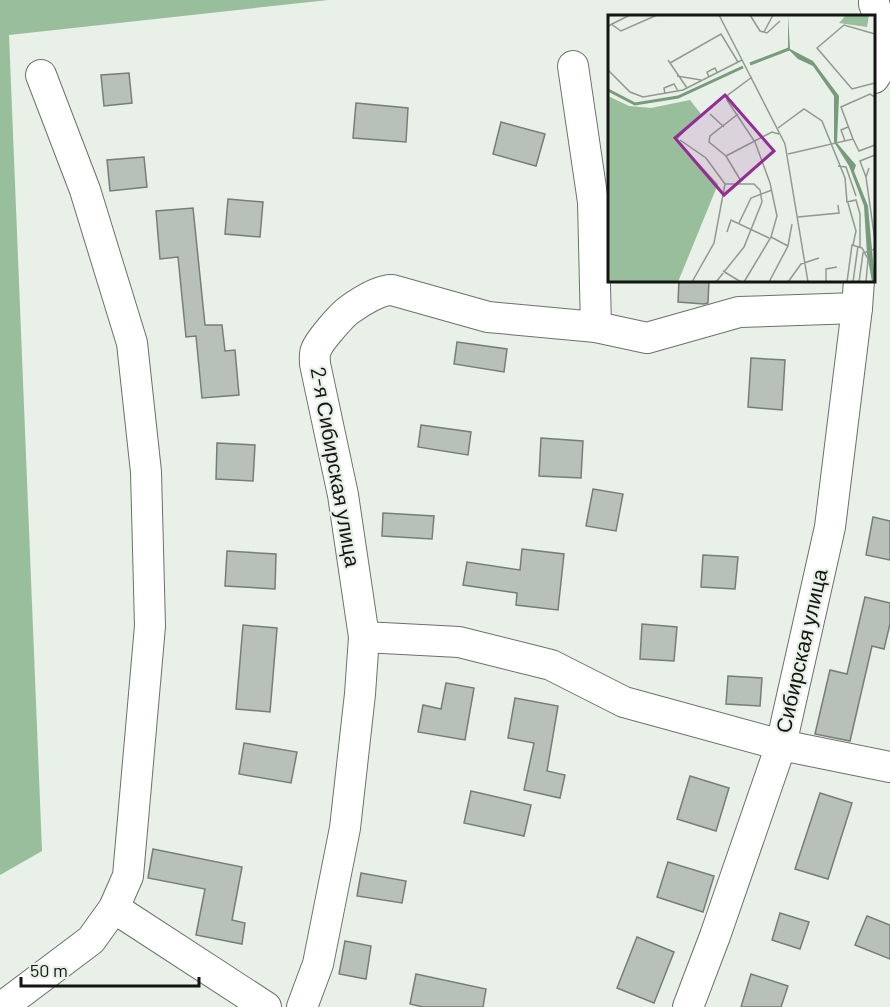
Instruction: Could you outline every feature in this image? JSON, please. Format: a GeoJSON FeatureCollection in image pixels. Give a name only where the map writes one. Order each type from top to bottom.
{"type":"FeatureCollection","features":[{"type":"Feature","properties":{"kind":"street"},"geometry":{"type":"LineString","coordinates":[[874,0],[890,45]]}},
{"type":"Feature","properties":{"kind":"street"},"geometry":{"type":"LineString","coordinates":[[875,75],[890,54]]}},
{"type":"Feature","properties":{"kind":"street"},"geometry":{"type":"LineString","coordinates":[[573,66],[593,202],[596,327]]}},
{"type":"Feature","properties":{"kind":"street"},"geometry":{"type":"LineString","coordinates":[[2,1007],[91,940],[114,908],[128,876],[150,626],[146,472],[132,343],[85,190],[40,75]]}},
{"type":"Feature","properties":{"kind":"street","name":"2-я Сибирская улица"},"geometry":{"type":"LineString","coordinates":[[302,1007],[318,964],[345,828],[364,637],[343,495],[315,364],[315,352],[321,342],[349,310],[385,290],[488,317],[596,327],[647,338],[739,312],[858,294]]}},
{"type":"Feature","properties":{"kind":"street","name":"Сибирская улица"},"geometry":{"type":"LineString","coordinates":[[688,1007],[781,745],[830,527],[858,294]]}},
{"type":"Feature","properties":{"kind":"street"},"geometry":{"type":"LineString","coordinates":[[364,637],[459,642],[540,662],[551,665],[624,702],[781,745],[890,767]]}},
{"type":"Feature","properties":{"kind":"street"},"geometry":{"type":"LineString","coordinates":[[114,908],[266,1007]]}},
{"type":"Feature","properties":{"kind":"green space"},"geometry":{"type":"Polygon","coordinates":[[[0,0],[328,0],[9,35],[42,851],[0,875],[0,0]]]}},
{"type":"Feature","properties":{"kind":"building"},"geometry":{"type":"Polygon","coordinates":[[[129,73],[132,103],[104,106],[101,75],[129,73]]]}},
{"type":"Feature","properties":{"kind":"building"},"geometry":{"type":"Polygon","coordinates":[[[356,103],[408,108],[406,142],[353,138],[356,103]]]}},
{"type":"Feature","properties":{"kind":"building"},"geometry":{"type":"Polygon","coordinates":[[[501,122],[545,134],[536,166],[493,154],[501,122]]]}},
{"type":"Feature","properties":{"kind":"building"},"geometry":{"type":"Polygon","coordinates":[[[144,157],[147,187],[110,191],[107,160],[144,157]]]}},
{"type":"Feature","properties":{"kind":"building"},"geometry":{"type":"Polygon","coordinates":[[[228,199],[263,202],[260,237],[225,234],[228,199]]]}},
{"type":"Feature","properties":{"kind":"building"},"geometry":{"type":"Polygon","coordinates":[[[193,208],[205,325],[222,325],[225,351],[235,350],[239,395],[202,398],[196,336],[186,337],[178,257],[160,259],[156,211],[193,208]]]}},
{"type":"Feature","properties":{"kind":"building"},"geometry":{"type":"Polygon","coordinates":[[[679,282],[709,282],[708,303],[678,302],[679,282]]]}},
{"type":"Feature","properties":{"kind":"building"},"geometry":{"type":"Polygon","coordinates":[[[457,342],[507,349],[504,372],[454,364],[457,342]]]}},
{"type":"Feature","properties":{"kind":"building"},"geometry":{"type":"Polygon","coordinates":[[[751,358],[785,360],[782,410],[748,407],[751,358]]]}},
{"type":"Feature","properties":{"kind":"building"},"geometry":{"type":"Polygon","coordinates":[[[421,425],[471,432],[468,455],[418,447],[421,425]]]}},
{"type":"Feature","properties":{"kind":"building"},"geometry":{"type":"Polygon","coordinates":[[[541,438],[583,441],[581,478],[539,476],[541,438]]]}},
{"type":"Feature","properties":{"kind":"building"},"geometry":{"type":"Polygon","coordinates":[[[217,443],[255,445],[253,481],[216,479],[217,443]]]}},
{"type":"Feature","properties":{"kind":"building"},"geometry":{"type":"Polygon","coordinates":[[[593,489],[623,494],[616,531],[586,526],[593,489]]]}},
{"type":"Feature","properties":{"kind":"building"},"geometry":{"type":"Polygon","coordinates":[[[383,513],[434,516],[432,539],[382,536],[383,513]]]}},
{"type":"Feature","properties":{"kind":"building"},"geometry":{"type":"Polygon","coordinates":[[[873,517],[890,521],[890,560],[866,555],[873,517]]]}},
{"type":"Feature","properties":{"kind":"building"},"geometry":{"type":"Polygon","coordinates":[[[522,549],[564,554],[558,610],[516,605],[517,593],[463,585],[467,562],[520,570],[522,549]]]}},
{"type":"Feature","properties":{"kind":"building"},"geometry":{"type":"Polygon","coordinates":[[[227,551],[276,554],[275,589],[225,586],[227,551]]]}},
{"type":"Feature","properties":{"kind":"building"},"geometry":{"type":"Polygon","coordinates":[[[703,555],[738,557],[735,589],[701,587],[703,555]]]}},
{"type":"Feature","properties":{"kind":"building"},"geometry":{"type":"Polygon","coordinates":[[[865,597],[890,603],[890,624],[884,649],[872,646],[850,741],[815,734],[830,670],[847,674],[865,597]]]}},
{"type":"Feature","properties":{"kind":"building"},"geometry":{"type":"Polygon","coordinates":[[[642,624],[677,627],[674,661],[640,659],[642,624]]]}},
{"type":"Feature","properties":{"kind":"building"},"geometry":{"type":"Polygon","coordinates":[[[243,625],[277,628],[270,712],[236,709],[243,625]]]}},
{"type":"Feature","properties":{"kind":"building"},"geometry":{"type":"Polygon","coordinates":[[[728,676],[762,678],[760,706],[726,704],[728,676]]]}},
{"type":"Feature","properties":{"kind":"building"},"geometry":{"type":"Polygon","coordinates":[[[446,683],[474,688],[465,740],[418,732],[423,705],[441,709],[446,683]]]}},
{"type":"Feature","properties":{"kind":"building"},"geometry":{"type":"Polygon","coordinates":[[[515,698],[558,706],[547,771],[565,775],[560,798],[524,790],[534,743],[508,738],[515,698]]]}},
{"type":"Feature","properties":{"kind":"building"},"geometry":{"type":"Polygon","coordinates":[[[244,743],[297,752],[291,783],[239,774],[244,743]]]}},
{"type":"Feature","properties":{"kind":"building"},"geometry":{"type":"Polygon","coordinates":[[[690,776],[729,788],[716,831],[677,819],[690,776]]]}},
{"type":"Feature","properties":{"kind":"building"},"geometry":{"type":"Polygon","coordinates":[[[471,791],[531,805],[524,836],[464,823],[471,791]]]}},
{"type":"Feature","properties":{"kind":"building"},"geometry":{"type":"Polygon","coordinates":[[[820,793],[852,803],[828,879],[795,869],[820,793]]]}},
{"type":"Feature","properties":{"kind":"building"},"geometry":{"type":"Polygon","coordinates":[[[153,849],[242,867],[232,920],[245,923],[242,944],[196,935],[205,889],[148,878],[153,849]]]}},
{"type":"Feature","properties":{"kind":"building"},"geometry":{"type":"Polygon","coordinates":[[[668,862],[714,876],[703,912],[657,897],[668,862]]]}},
{"type":"Feature","properties":{"kind":"building"},"geometry":{"type":"Polygon","coordinates":[[[361,873],[406,881],[402,903],[357,896],[361,873]]]}},
{"type":"Feature","properties":{"kind":"building"},"geometry":{"type":"Polygon","coordinates":[[[780,913],[809,922],[800,949],[772,940],[780,913]]]}},
{"type":"Feature","properties":{"kind":"building"},"geometry":{"type":"Polygon","coordinates":[[[867,916],[890,925],[890,959],[855,945],[867,916]]]}},
{"type":"Feature","properties":{"kind":"building"},"geometry":{"type":"Polygon","coordinates":[[[637,937],[674,952],[654,1003],[617,988],[637,937]]]}},
{"type":"Feature","properties":{"kind":"building"},"geometry":{"type":"Polygon","coordinates":[[[345,941],[371,946],[366,979],[339,974],[345,941]]]}},
{"type":"Feature","properties":{"kind":"building"},"geometry":{"type":"Polygon","coordinates":[[[416,974],[486,989],[483,1007],[423,1007],[410,1004],[416,974]]]}},
{"type":"Feature","properties":{"kind":"building"},"geometry":{"type":"Polygon","coordinates":[[[751,974],[788,986],[781,1007],[741,1007],[751,974]]]}}]}
